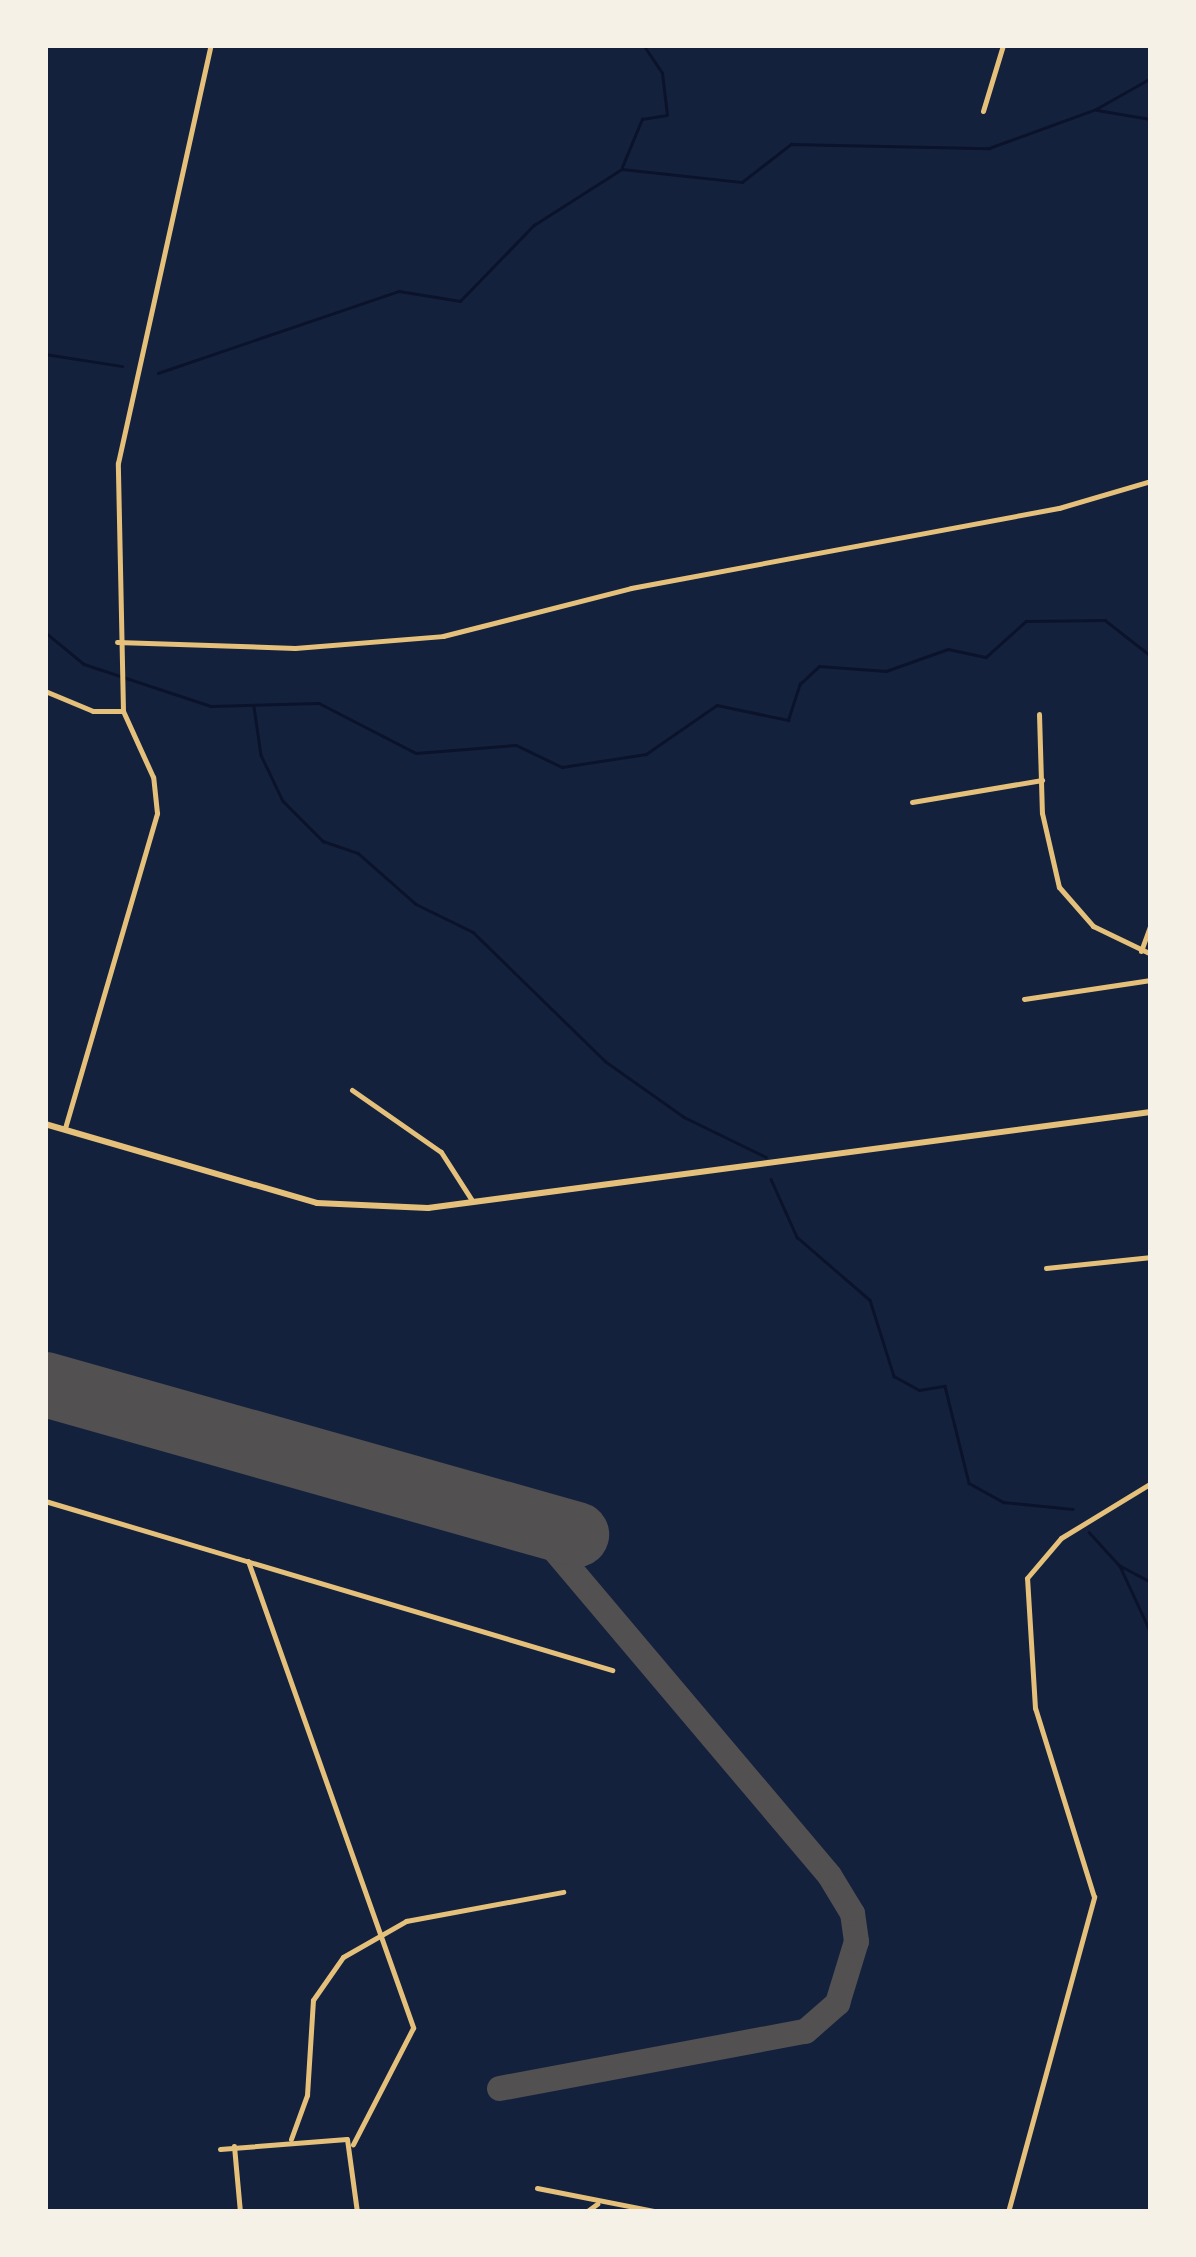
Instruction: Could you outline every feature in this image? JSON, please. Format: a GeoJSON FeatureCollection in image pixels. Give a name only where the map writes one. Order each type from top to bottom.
{"type":"FeatureCollection","features":[{"type":"Feature","properties":{"kind":"street"},"geometry":{"type":"LineString","coordinates":[[66,1128],[157,813],[153,776],[123,711],[117,642],[118,464],[211,45]]}},
{"type":"Feature","properties":{"kind":"street"},"geometry":{"type":"LineString","coordinates":[[983,111],[1003,45]]}},
{"type":"Feature","properties":{"kind":"street"},"geometry":{"type":"LineString","coordinates":[[117,642],[295,648],[443,636],[631,588],[1059,508],[1151,481]]}},
{"type":"Feature","properties":{"kind":"street"},"geometry":{"type":"LineString","coordinates":[[45,692],[93,711],[123,711]]}},
{"type":"Feature","properties":{"kind":"street"},"geometry":{"type":"LineString","coordinates":[[1040,714],[1042,780],[1064,895],[1093,926],[1151,954]]}},
{"type":"Feature","properties":{"kind":"street"},"geometry":{"type":"LineString","coordinates":[[912,802],[1042,780]]}},
{"type":"Feature","properties":{"kind":"street"},"geometry":{"type":"LineString","coordinates":[[1141,951],[1151,924]]}},
{"type":"Feature","properties":{"kind":"street"},"geometry":{"type":"LineString","coordinates":[[1024,1000],[1151,980]]}},
{"type":"Feature","properties":{"kind":"street"},"geometry":{"type":"LineString","coordinates":[[352,1090],[454,1164],[474,1204]]}},
{"type":"Feature","properties":{"kind":"street"},"geometry":{"type":"LineString","coordinates":[[45,1124],[318,1203],[474,1204],[1151,1112]]}},
{"type":"Feature","properties":{"kind":"street"},"geometry":{"type":"LineString","coordinates":[[1046,1268],[1151,1258]]}},
{"type":"Feature","properties":{"kind":"street"},"geometry":{"type":"LineString","coordinates":[[1008,2212],[1094,1897],[1035,1708],[1025,1588],[1044,1551],[1151,1483]]}},
{"type":"Feature","properties":{"kind":"street"},"geometry":{"type":"LineString","coordinates":[[45,1501],[612,1670]]}},
{"type":"Feature","properties":{"kind":"street"},"geometry":{"type":"LineString","coordinates":[[248,1560],[413,2038],[353,2144],[357,2212]]}},
{"type":"Feature","properties":{"kind":"street"},"geometry":{"type":"LineString","coordinates":[[291,2139],[307,2095],[318,1987],[343,1958],[378,1942],[406,1921],[457,1907],[563,1892]]}},
{"type":"Feature","properties":{"kind":"street"},"geometry":{"type":"LineString","coordinates":[[220,2149],[334,2135],[353,2144]]}},
{"type":"Feature","properties":{"kind":"street"},"geometry":{"type":"LineString","coordinates":[[234,2146],[240,2212]]}},
{"type":"Feature","properties":{"kind":"street"},"geometry":{"type":"LineString","coordinates":[[536,2188],[597,2204],[660,2212]]}},
{"type":"Feature","properties":{"kind":"street"},"geometry":{"type":"LineString","coordinates":[[586,2212],[597,2204]]}},
{"type":"Feature","properties":{"kind":"waterway"},"geometry":{"type":"LineString","coordinates":[[622,167],[642,119],[667,115],[662,73],[643,45]]}},
{"type":"Feature","properties":{"kind":"waterway"},"geometry":{"type":"LineString","coordinates":[[158,373],[399,291],[460,301],[534,225],[622,169],[742,182],[791,144],[989,148],[1096,109],[1151,78]]}},
{"type":"Feature","properties":{"kind":"waterway"},"geometry":{"type":"LineString","coordinates":[[1097,110],[1151,119]]}},
{"type":"Feature","properties":{"kind":"waterway"},"geometry":{"type":"LineString","coordinates":[[45,354],[122,366]]}},
{"type":"Feature","properties":{"kind":"waterway"},"geometry":{"type":"LineString","coordinates":[[45,632],[84,664],[211,706],[319,703],[416,753],[516,745],[562,767],[646,754],[717,705],[788,720],[800,684],[819,666],[886,671],[948,649],[986,657],[1026,621],[1105,620],[1151,656]]}},
{"type":"Feature","properties":{"kind":"waterway"},"geometry":{"type":"LineString","coordinates":[[254,707],[261,755],[283,801],[323,841],[358,853],[416,904],[473,932],[605,1061],[684,1117],[766,1157]]}},
{"type":"Feature","properties":{"kind":"waterway"},"geometry":{"type":"LineString","coordinates":[[771,1179],[797,1237],[870,1300],[894,1376],[919,1390],[945,1386],[969,1483],[1003,1502],[1073,1509]]}},
{"type":"Feature","properties":{"kind":"waterway"},"geometry":{"type":"LineString","coordinates":[[1089,1532],[1119,1565],[1151,1582]]}},
{"type":"Feature","properties":{"kind":"waterway"},"geometry":{"type":"LineString","coordinates":[[1120,1566],[1151,1633]]}},
{"type":"Feature","properties":{"kind":"taxiway"},"geometry":{"type":"LineString","coordinates":[[499,2088],[805,2031],[837,2003],[856,1941],[852,1913],[829,1875],[530,1521]]}},
{"type":"Feature","properties":{"kind":"runway"},"geometry":{"type":"LineString","coordinates":[[45,1384],[576,1534]]}}]}
